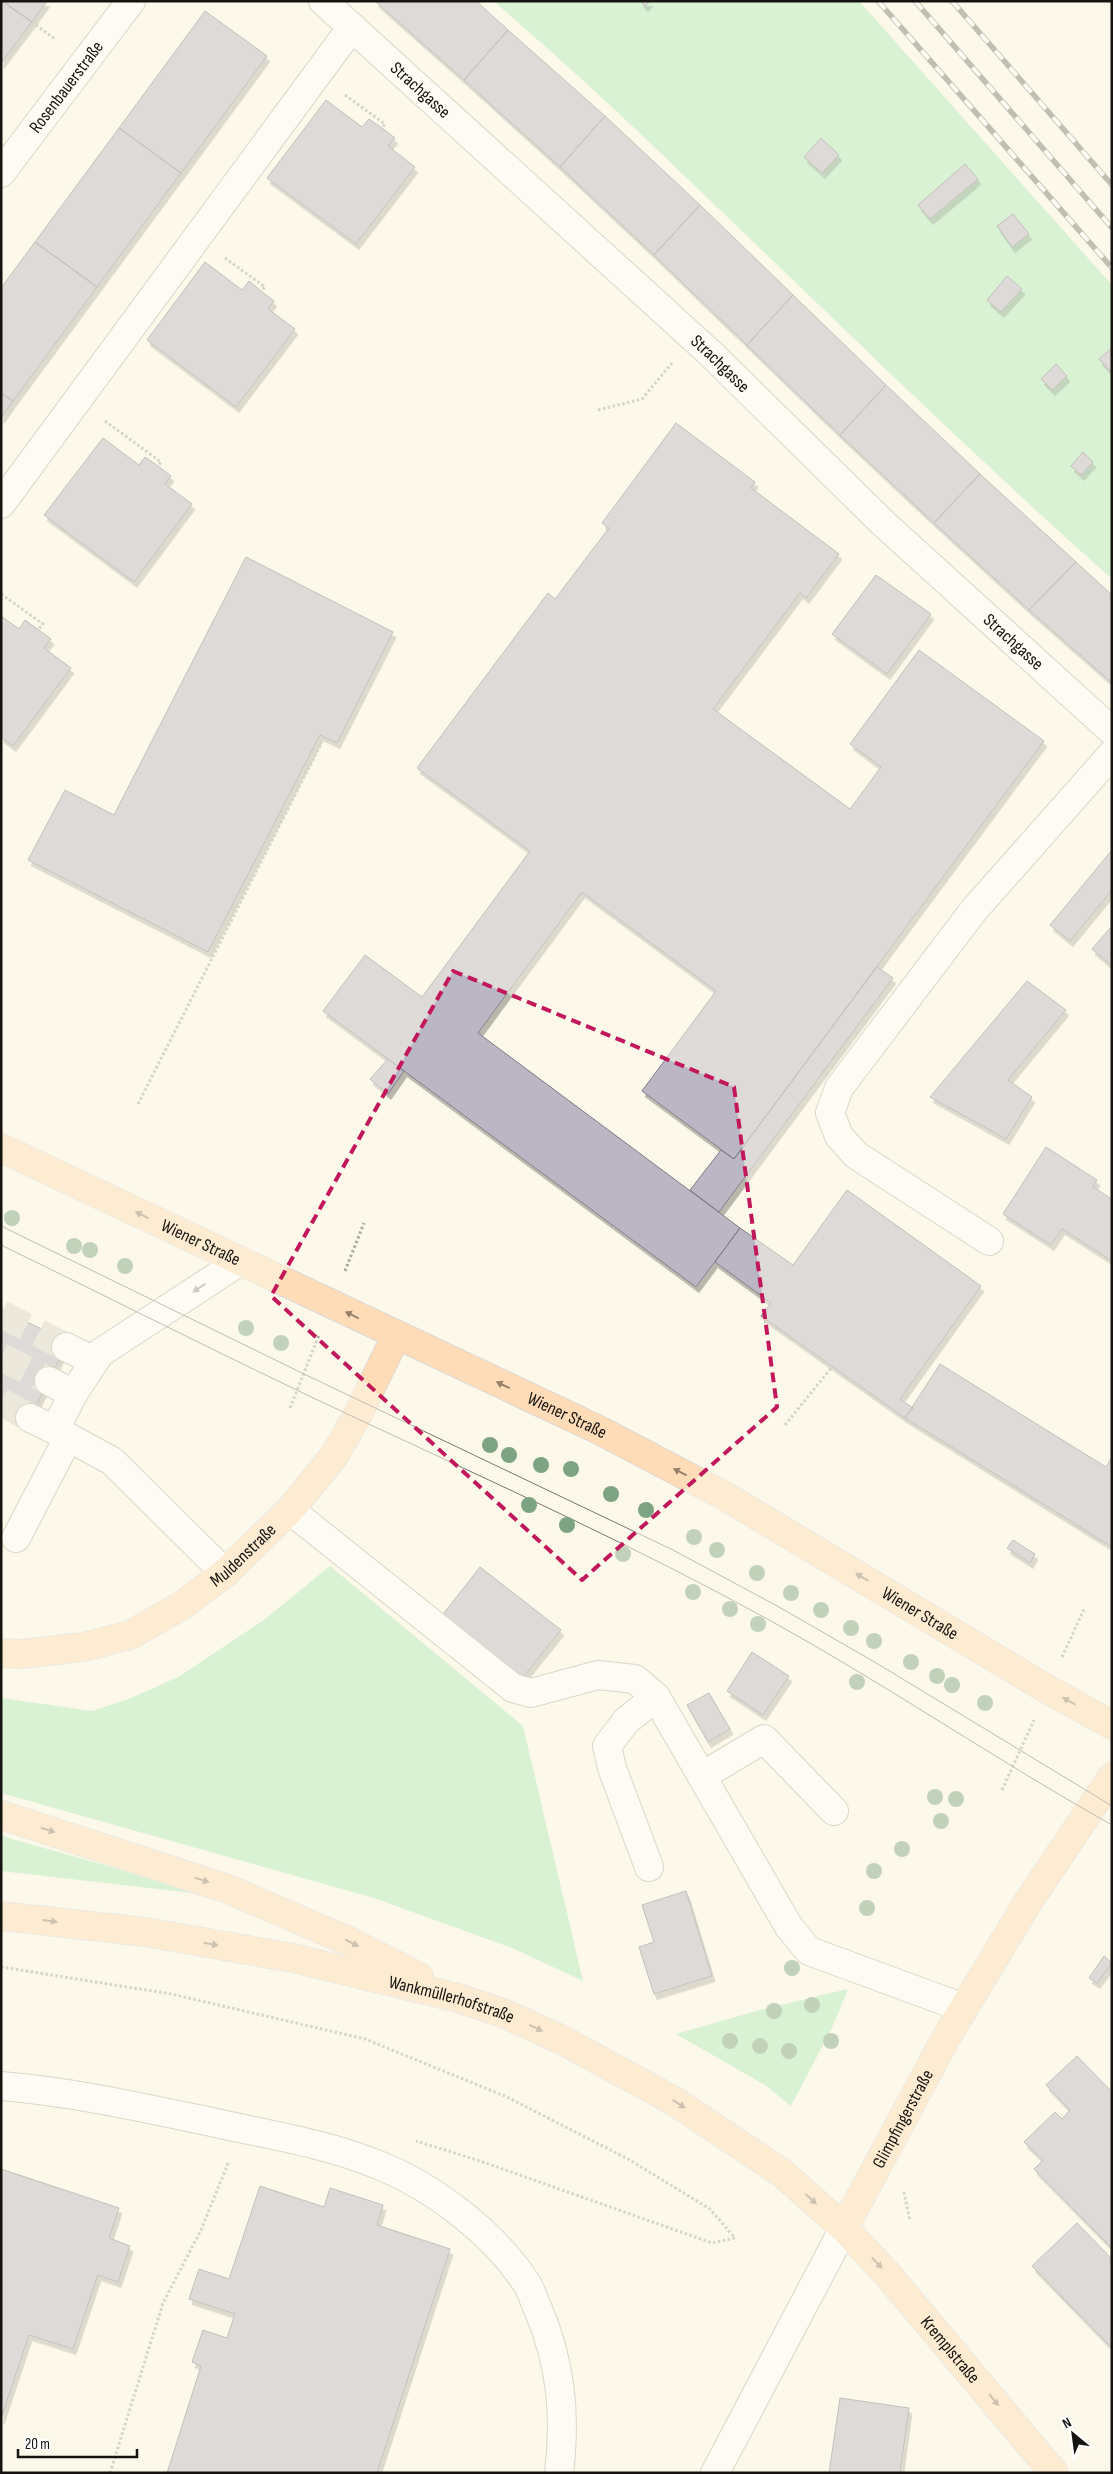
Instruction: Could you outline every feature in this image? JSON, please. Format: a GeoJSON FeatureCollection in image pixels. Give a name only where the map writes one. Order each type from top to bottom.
{"type":"FeatureCollection","features":[{"type":"Feature","properties":{"kind":"main road","name":"Wiener Straße"},"geometry":{"type":"LineString","coordinates":[[1,1148],[396,1336],[599,1430],[723,1495],[1047,1689],[1112,1725]]}},
{"type":"Feature","properties":{"kind":"main road","name":"Muldenstraße"},"geometry":{"type":"LineString","coordinates":[[1,1653],[21,1654],[84,1647],[130,1635],[181,1606],[225,1573],[290,1510],[334,1456],[356,1418],[396,1336]]}},
{"type":"Feature","properties":{"kind":"main road","name":"Glimpfingerstraße"},"geometry":{"type":"LineString","coordinates":[[844,2228],[964,2008],[1028,1902],[1112,1777]]}},
{"type":"Feature","properties":{"kind":"main road"},"geometry":{"type":"LineString","coordinates":[[1,1815],[228,1889],[348,1941],[458,1998]]}},
{"type":"Feature","properties":{"kind":"main road","name":"Wankmüllerhofstraße"},"geometry":{"type":"LineString","coordinates":[[1,1916],[145,1932],[293,1958],[458,1998],[503,2013],[564,2041],[674,2101],[782,2173],[844,2228]]}},
{"type":"Feature","properties":{"kind":"main road","name":"Kremplstraße"},"geometry":{"type":"LineString","coordinates":[[844,2228],[888,2275],[1054,2473]]}},
{"type":"Feature","properties":{"kind":"street","name":"Rosenbauerstraße"},"geometry":{"type":"LineString","coordinates":[[1,173],[131,1]]}},
{"type":"Feature","properties":{"kind":"street","name":"Strachgasse"},"geometry":{"type":"LineString","coordinates":[[323,1],[693,338],[883,523],[1112,731]]}},
{"type":"Feature","properties":{"kind":"street"},"geometry":{"type":"LineString","coordinates":[[1,504],[352,27]]}},
{"type":"Feature","properties":{"kind":"street"},"geometry":{"type":"LineString","coordinates":[[989,1241],[856,1155],[839,1136],[830,1113],[838,1088],[974,910],[1112,754]]}},
{"type":"Feature","properties":{"kind":"street"},"geometry":{"type":"LineString","coordinates":[[16,1538],[62,1434],[74,1394],[97,1357],[240,1262]]}},
{"type":"Feature","properties":{"kind":"street"},"geometry":{"type":"LineString","coordinates":[[66,1347],[97,1357]]}},
{"type":"Feature","properties":{"kind":"street"},"geometry":{"type":"LineString","coordinates":[[49,1381],[74,1394]]}},
{"type":"Feature","properties":{"kind":"street"},"geometry":{"type":"LineString","coordinates":[[30,1418],[112,1461],[225,1573]]}},
{"type":"Feature","properties":{"kind":"street"},"geometry":{"type":"LineString","coordinates":[[290,1510],[513,1688],[531,1693],[598,1675],[635,1679],[656,1697],[789,1927],[809,1951],[964,2008]]}},
{"type":"Feature","properties":{"kind":"street"},"geometry":{"type":"LineString","coordinates":[[649,1867],[612,1768],[607,1746],[626,1721],[656,1697]]}},
{"type":"Feature","properties":{"kind":"street"},"geometry":{"type":"LineString","coordinates":[[702,1776],[764,1739],[834,1811]]}},
{"type":"Feature","properties":{"kind":"street"},"geometry":{"type":"LineString","coordinates":[[1,2086],[106,2099],[329,2149],[380,2166],[429,2189],[467,2218],[503,2255],[527,2285],[546,2329],[561,2387],[562,2449],[559,2473]]}},
{"type":"Feature","properties":{"kind":"street","name":"Glimpfingerstraße"},"geometry":{"type":"LineString","coordinates":[[716,2473],[844,2228]]}},
{"type":"Feature","properties":{"kind":"path"},"geometry":{"type":"LineString","coordinates":[[32,22],[54,39]]}},
{"type":"Feature","properties":{"kind":"path"},"geometry":{"type":"LineString","coordinates":[[317,74],[385,124],[382,128]]}},
{"type":"Feature","properties":{"kind":"path"},"geometry":{"type":"LineString","coordinates":[[197,238],[265,287],[261,291]]}},
{"type":"Feature","properties":{"kind":"path"},"geometry":{"type":"LineString","coordinates":[[598,410],[642,399],[693,338]]}},
{"type":"Feature","properties":{"kind":"path"},"geometry":{"type":"LineString","coordinates":[[78,400],[161,462],[158,466]]}},
{"type":"Feature","properties":{"kind":"path"},"geometry":{"type":"LineString","coordinates":[[1,594],[42,624],[38,630]]}},
{"type":"Feature","properties":{"kind":"path"},"geometry":{"type":"LineString","coordinates":[[138,1104],[322,742]]}},
{"type":"Feature","properties":{"kind":"path"},"geometry":{"type":"LineString","coordinates":[[785,1425],[832,1367]]}},
{"type":"Feature","properties":{"kind":"path"},"geometry":{"type":"LineString","coordinates":[[1,1967],[170,1994],[365,2039],[507,2097],[628,2159],[710,2210],[735,2238]]}},
{"type":"Feature","properties":{"kind":"path"},"geometry":{"type":"LineString","coordinates":[[110,2473],[163,2303],[201,2230],[231,2158]]}},
{"type":"Feature","properties":{"kind":"highlighted area"},"geometry":{"type":"Polygon","coordinates":[[[453,971],[734,1087],[777,1407],[582,1580],[271,1296],[453,971]]]}},
{"type":"Feature","properties":{"kind":"green space"},"geometry":{"type":"Polygon","coordinates":[[[494,1],[859,1],[1112,285],[1112,579],[923,405],[599,95],[494,1]]]}},
{"type":"Feature","properties":{"kind":"green space"},"geometry":{"type":"Polygon","coordinates":[[[330,1566],[523,1726],[583,1981],[512,1948],[374,1898],[1,1793],[1,1698],[92,1711],[129,1699],[180,1676],[264,1620],[330,1566]]]}},
{"type":"Feature","properties":{"kind":"green space"},"geometry":{"type":"Polygon","coordinates":[[[1,1835],[12,1839],[210,1895],[1,1871],[1,1835]]]}},
{"type":"Feature","properties":{"kind":"green space"},"geometry":{"type":"Polygon","coordinates":[[[848,1989],[832,2028],[791,2106],[765,2085],[676,2034],[760,2010],[848,1989]]]}},
{"type":"Feature","properties":{"kind":"building"},"geometry":{"type":"Polygon","coordinates":[[[1,1],[32,22],[1,63],[1,1]]]}},
{"type":"Feature","properties":{"kind":"building"},"geometry":{"type":"Polygon","coordinates":[[[3,1],[47,1],[32,22],[3,1]]]}},
{"type":"Feature","properties":{"kind":"building"},"geometry":{"type":"Polygon","coordinates":[[[375,1],[476,1],[508,30],[464,80],[375,1]]]}},
{"type":"Feature","properties":{"kind":"building"},"geometry":{"type":"Polygon","coordinates":[[[640,1],[650,1],[645,6],[640,1]]]}},
{"type":"Feature","properties":{"kind":"building"},"geometry":{"type":"Polygon","coordinates":[[[205,11],[267,56],[181,173],[119,128],[205,11]]]}},
{"type":"Feature","properties":{"kind":"building"},"geometry":{"type":"Polygon","coordinates":[[[508,30],[605,116],[560,167],[464,80],[508,30]]]}},
{"type":"Feature","properties":{"kind":"building"},"geometry":{"type":"Polygon","coordinates":[[[326,100],[362,127],[369,119],[382,128],[395,138],[388,146],[415,167],[356,244],[267,178],[326,100]]]}},
{"type":"Feature","properties":{"kind":"building"},"geometry":{"type":"Polygon","coordinates":[[[605,116],[700,205],[654,255],[560,167],[605,116]]]}},
{"type":"Feature","properties":{"kind":"building"},"geometry":{"type":"Polygon","coordinates":[[[119,128],[181,173],[97,287],[35,242],[119,128]]]}},
{"type":"Feature","properties":{"kind":"building"},"geometry":{"type":"Polygon","coordinates":[[[821,138],[839,155],[822,173],[804,157],[821,138]]]}},
{"type":"Feature","properties":{"kind":"building"},"geometry":{"type":"Polygon","coordinates":[[[965,164],[978,179],[930,219],[918,205],[965,164]]]}},
{"type":"Feature","properties":{"kind":"building"},"geometry":{"type":"Polygon","coordinates":[[[700,205],[793,295],[747,345],[654,255],[700,205]]]}},
{"type":"Feature","properties":{"kind":"building"},"geometry":{"type":"Polygon","coordinates":[[[1013,214],[1029,234],[1012,247],[997,226],[1013,214]]]}},
{"type":"Feature","properties":{"kind":"building"},"geometry":{"type":"Polygon","coordinates":[[[35,242],[97,287],[13,401],[1,393],[1,288],[35,242]]]}},
{"type":"Feature","properties":{"kind":"building"},"geometry":{"type":"Polygon","coordinates":[[[205,262],[242,290],[249,281],[274,301],[268,309],[295,329],[236,407],[147,340],[205,262]]]}},
{"type":"Feature","properties":{"kind":"building"},"geometry":{"type":"Polygon","coordinates":[[[1007,276],[1022,289],[1001,312],[987,300],[1007,276]]]}},
{"type":"Feature","properties":{"kind":"building"},"geometry":{"type":"Polygon","coordinates":[[[793,295],[886,385],[840,435],[747,345],[793,295]]]}},
{"type":"Feature","properties":{"kind":"building"},"geometry":{"type":"Polygon","coordinates":[[[1112,348],[1112,371],[1111,372],[1099,359],[1112,348]]]}},
{"type":"Feature","properties":{"kind":"building"},"geometry":{"type":"Polygon","coordinates":[[[1056,364],[1067,376],[1052,390],[1041,379],[1056,364]]]}},
{"type":"Feature","properties":{"kind":"building"},"geometry":{"type":"Polygon","coordinates":[[[886,385],[980,474],[934,523],[840,435],[886,385]]]}},
{"type":"Feature","properties":{"kind":"building"},"geometry":{"type":"Polygon","coordinates":[[[1,393],[13,401],[1,418],[1,393]]]}},
{"type":"Feature","properties":{"kind":"building"},"geometry":{"type":"Polygon","coordinates":[[[676,423],[755,482],[751,488],[839,554],[806,598],[800,593],[713,709],[850,809],[881,767],[850,744],[919,650],[1044,741],[734,1159],[642,1091],[716,991],[582,892],[478,1033],[740,1228],[696,1287],[323,1011],[365,955],[422,997],[530,851],[417,768],[548,593],[555,599],[609,528],[602,523],[676,423]]]}},
{"type":"Feature","properties":{"kind":"building"},"geometry":{"type":"Polygon","coordinates":[[[103,438],[139,465],[145,457],[158,466],[171,476],[165,484],[192,504],[134,582],[44,515],[103,438]]]}},
{"type":"Feature","properties":{"kind":"building"},"geometry":{"type":"Polygon","coordinates":[[[1083,452],[1093,462],[1081,475],[1071,466],[1083,452]]]}},
{"type":"Feature","properties":{"kind":"building"},"geometry":{"type":"Polygon","coordinates":[[[980,474],[1076,562],[1029,610],[934,523],[980,474]]]}},
{"type":"Feature","properties":{"kind":"building"},"geometry":{"type":"Polygon","coordinates":[[[246,557],[393,632],[337,743],[320,735],[208,952],[28,860],[65,790],[114,815],[246,557]]]}},
{"type":"Feature","properties":{"kind":"building"},"geometry":{"type":"Polygon","coordinates":[[[1076,562],[1112,595],[1112,683],[1029,610],[1076,562]]]}},
{"type":"Feature","properties":{"kind":"building"},"geometry":{"type":"Polygon","coordinates":[[[876,575],[931,614],[887,674],[832,634],[876,575]]]}},
{"type":"Feature","properties":{"kind":"building"},"geometry":{"type":"Polygon","coordinates":[[[1,616],[19,629],[25,620],[51,639],[44,648],[71,668],[13,746],[1,737],[1,616]]]}},
{"type":"Feature","properties":{"kind":"building"},"geometry":{"type":"Polygon","coordinates":[[[1112,850],[1112,890],[1070,941],[1050,925],[1112,850]]]}},
{"type":"Feature","properties":{"kind":"building"},"geometry":{"type":"Polygon","coordinates":[[[1112,926],[1112,966],[1092,949],[1112,926]]]}},
{"type":"Feature","properties":{"kind":"building"},"geometry":{"type":"Polygon","coordinates":[[[877,967],[893,978],[719,1212],[690,1190],[721,1150],[734,1159],[877,967]]]}},
{"type":"Feature","properties":{"kind":"building"},"geometry":{"type":"Polygon","coordinates":[[[1027,981],[1066,1010],[1008,1080],[1032,1097],[1006,1139],[930,1097],[1027,981]]]}},
{"type":"Feature","properties":{"kind":"building"},"geometry":{"type":"Polygon","coordinates":[[[388,1059],[404,1071],[388,1094],[370,1079],[388,1059]]]}},
{"type":"Feature","properties":{"kind":"building"},"geometry":{"type":"Polygon","coordinates":[[[1046,1147],[1097,1180],[1093,1187],[1112,1199],[1112,1261],[1062,1229],[1051,1245],[1003,1214],[1046,1147]]]}},
{"type":"Feature","properties":{"kind":"building"},"geometry":{"type":"Polygon","coordinates":[[[847,1190],[981,1286],[900,1399],[913,1408],[905,1418],[761,1316],[771,1303],[715,1262],[740,1228],[793,1265],[847,1190]]]}},
{"type":"Feature","properties":{"kind":"building"},"geometry":{"type":"Polygon","coordinates":[[[1,1309],[68,1342],[28,1422],[1,1408],[1,1309]]]}},
{"type":"Feature","properties":{"kind":"building"},"geometry":{"type":"Polygon","coordinates":[[[940,1364],[1106,1467],[1112,1457],[1112,1547],[905,1418],[940,1364]]]}},
{"type":"Feature","properties":{"kind":"building"},"geometry":{"type":"Polygon","coordinates":[[[1013,1540],[1035,1554],[1030,1563],[1007,1548],[1013,1540]]]}},
{"type":"Feature","properties":{"kind":"building"},"geometry":{"type":"Polygon","coordinates":[[[480,1567],[561,1630],[520,1681],[440,1618],[480,1567]]]}},
{"type":"Feature","properties":{"kind":"building"},"geometry":{"type":"Polygon","coordinates":[[[752,1652],[789,1676],[763,1715],[727,1691],[752,1652]]]}},
{"type":"Feature","properties":{"kind":"building"},"geometry":{"type":"Polygon","coordinates":[[[709,1693],[730,1729],[708,1742],[687,1705],[709,1693]]]}},
{"type":"Feature","properties":{"kind":"building"},"geometry":{"type":"Polygon","coordinates":[[[686,1891],[712,1976],[654,1994],[639,1947],[654,1942],[642,1905],[686,1891]]]}},
{"type":"Feature","properties":{"kind":"building"},"geometry":{"type":"Polygon","coordinates":[[[1104,1956],[1112,1963],[1097,1983],[1089,1978],[1104,1956]]]}},
{"type":"Feature","properties":{"kind":"building"},"geometry":{"type":"Polygon","coordinates":[[[1077,2056],[1112,2092],[1112,2248],[1034,2169],[1043,2160],[1024,2142],[1055,2112],[1062,2119],[1070,2110],[1046,2085],[1077,2056]]]}},
{"type":"Feature","properties":{"kind":"building"},"geometry":{"type":"Polygon","coordinates":[[[1,2169],[119,2208],[109,2238],[130,2246],[118,2282],[98,2275],[73,2349],[29,2335],[1,2419],[1,2169]]]}},
{"type":"Feature","properties":{"kind":"building"},"geometry":{"type":"Polygon","coordinates":[[[260,2186],[324,2207],[330,2188],[383,2205],[377,2225],[450,2249],[377,2473],[167,2473],[201,2366],[192,2362],[203,2330],[227,2338],[235,2314],[189,2299],[199,2269],[229,2279],[260,2186]]]}},
{"type":"Feature","properties":{"kind":"building"},"geometry":{"type":"Polygon","coordinates":[[[1077,2223],[1112,2259],[1112,2348],[1032,2266],[1077,2223]]]}},
{"type":"Feature","properties":{"kind":"building"},"geometry":{"type":"Polygon","coordinates":[[[840,2398],[909,2408],[900,2473],[829,2473],[840,2398]]]}},
{"type":"Feature","properties":{"kind":"tunnel"},"geometry":{"type":"LineString","coordinates":[[1,1314],[66,1347]]}},
{"type":"Feature","properties":{"kind":"tunnel"},"geometry":{"type":"LineString","coordinates":[[1,1357],[49,1381]]}},
{"type":"Feature","properties":{"kind":"tunnel"},"geometry":{"type":"LineString","coordinates":[[1,1402],[30,1418]]}},
{"type":"Feature","properties":{"kind":"tram line"},"geometry":{"type":"LineString","coordinates":[[1,1226],[304,1374],[673,1550],[779,1607],[878,1664],[1112,1806]]}},
{"type":"Feature","properties":{"kind":"tram line"},"geometry":{"type":"LineString","coordinates":[[1,1245],[268,1376],[669,1567],[814,1645],[1026,1775],[1112,1825]]}},
{"type":"Feature","properties":{"kind":"railway"},"geometry":{"type":"LineString","coordinates":[[878,1],[1112,268]]}},
{"type":"Feature","properties":{"kind":"railway"},"geometry":{"type":"LineString","coordinates":[[915,1],[1112,228]]}},
{"type":"Feature","properties":{"kind":"railway"},"geometry":{"type":"LineString","coordinates":[[952,1],[1112,185]]}}]}
